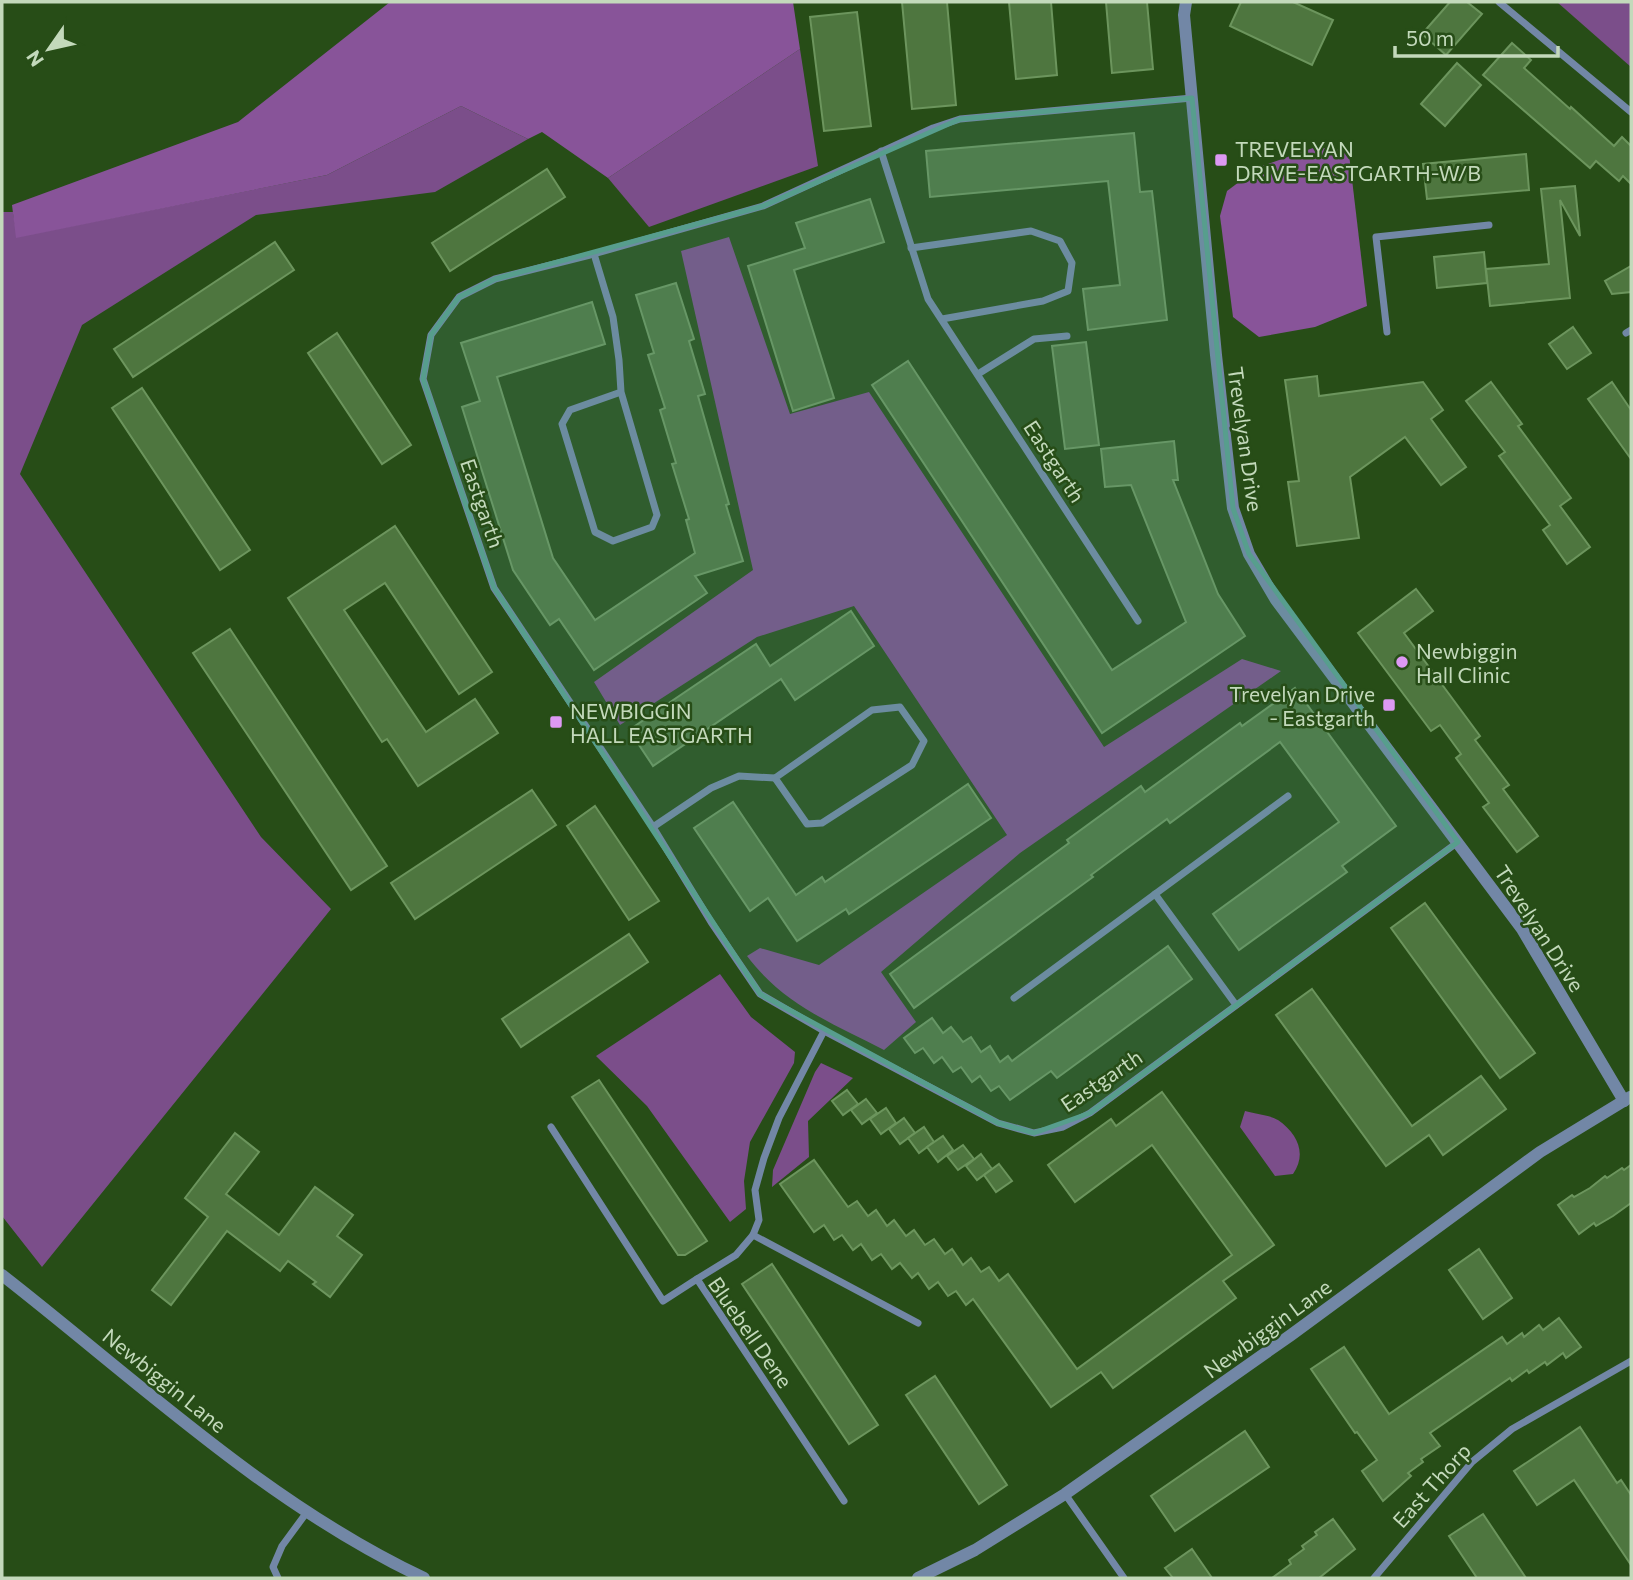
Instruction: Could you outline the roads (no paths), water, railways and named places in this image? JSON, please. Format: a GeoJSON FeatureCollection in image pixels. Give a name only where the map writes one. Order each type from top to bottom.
{"type":"FeatureCollection","features":[{"type":"Feature","properties":{"kind":"street","name":"Trevelyan Drive"},"geometry":{"type":"LineString","coordinates":[[1186,2],[1184,15],[1233,508],[1249,554],[1276,600],[1522,929],[1628,1099]]}},
{"type":"Feature","properties":{"kind":"street"},"geometry":{"type":"LineString","coordinates":[[1499,2],[1631,112]]}},
{"type":"Feature","properties":{"kind":"street","name":"Eastgarth"},"geometry":{"type":"LineString","coordinates":[[1192,98],[960,119],[933,128],[763,206],[495,279],[459,298],[431,335],[423,379],[494,588],[760,994],[998,1124],[1034,1133],[1063,1127],[1090,1113],[1458,842]]}},
{"type":"Feature","properties":{"kind":"street","name":"Eastgarth"},"geometry":{"type":"LineString","coordinates":[[881,151],[928,299],[1138,621]]}},
{"type":"Feature","properties":{"kind":"street"},"geometry":{"type":"LineString","coordinates":[[1387,332],[1376,237],[1489,225]]}},
{"type":"Feature","properties":{"kind":"street"},"geometry":{"type":"LineString","coordinates":[[911,248],[1031,231],[1060,241],[1072,263],[1068,291],[1043,301],[942,320]]}},
{"type":"Feature","properties":{"kind":"street"},"geometry":{"type":"LineString","coordinates":[[594,254],[613,317],[621,392],[657,514],[652,527],[613,541],[595,532],[562,424],[570,410],[621,392]]}},
{"type":"Feature","properties":{"kind":"street"},"geometry":{"type":"LineString","coordinates":[[978,373],[1034,339],[1067,336]]}},
{"type":"Feature","properties":{"kind":"street"},"geometry":{"type":"LineString","coordinates":[[653,827],[710,788],[739,776],[775,778],[872,710],[900,707],[924,741],[912,765],[822,823],[807,824],[775,778]]}},
{"type":"Feature","properties":{"kind":"street"},"geometry":{"type":"LineString","coordinates":[[1014,998],[1288,796]]}},
{"type":"Feature","properties":{"kind":"street"},"geometry":{"type":"LineString","coordinates":[[1155,894],[1236,1005]]}},
{"type":"Feature","properties":{"kind":"street"},"geometry":{"type":"LineString","coordinates":[[697,1279],[736,1255],[753,1235],[758,1220],[755,1190],[764,1158],[779,1118],[824,1031]]}},
{"type":"Feature","properties":{"kind":"street","name":"Newbiggin Lane"},"geometry":{"type":"LineString","coordinates":[[918,1578],[975,1550],[1065,1494],[1291,1335],[1540,1152],[1628,1099]]}},
{"type":"Feature","properties":{"kind":"street","name":"Bluebell Dene"},"geometry":{"type":"LineString","coordinates":[[551,1127],[663,1301],[697,1279],[844,1501]]}},
{"type":"Feature","properties":{"kind":"street"},"geometry":{"type":"LineString","coordinates":[[753,1235],[918,1322]]}},
{"type":"Feature","properties":{"kind":"street","name":"Newbiggin Lane"},"geometry":{"type":"LineString","coordinates":[[2,1275],[234,1460],[307,1512],[389,1562],[424,1578]]}},
{"type":"Feature","properties":{"kind":"street","name":"East Thorp"},"geometry":{"type":"LineString","coordinates":[[1374,1578],[1472,1462],[1512,1429],[1631,1361]]}},
{"type":"Feature","properties":{"kind":"street"},"geometry":{"type":"LineString","coordinates":[[1065,1494],[1124,1578]]}},
{"type":"Feature","properties":{"kind":"street"},"geometry":{"type":"LineString","coordinates":[[278,1578],[274,1567],[282,1546],[307,1512]]}},
{"type":"Feature","properties":{"kind":"place","name":"TREVELYAN DRIVE-EASTGARTH-W/B"},"geometry":{"type":"Point","coordinates":[1221,160]}},
{"type":"Feature","properties":{"kind":"place","name":"Newbiggin Hall Clinic"},"geometry":{"type":"Point","coordinates":[1402,662]}},
{"type":"Feature","properties":{"kind":"place","name":"Trevelyan Drive - Eastgarth"},"geometry":{"type":"Point","coordinates":[1389,705]}},
{"type":"Feature","properties":{"kind":"place","name":"NEWBIGGIN HALL EASTGARTH"},"geometry":{"type":"Point","coordinates":[556,722]}}]}
